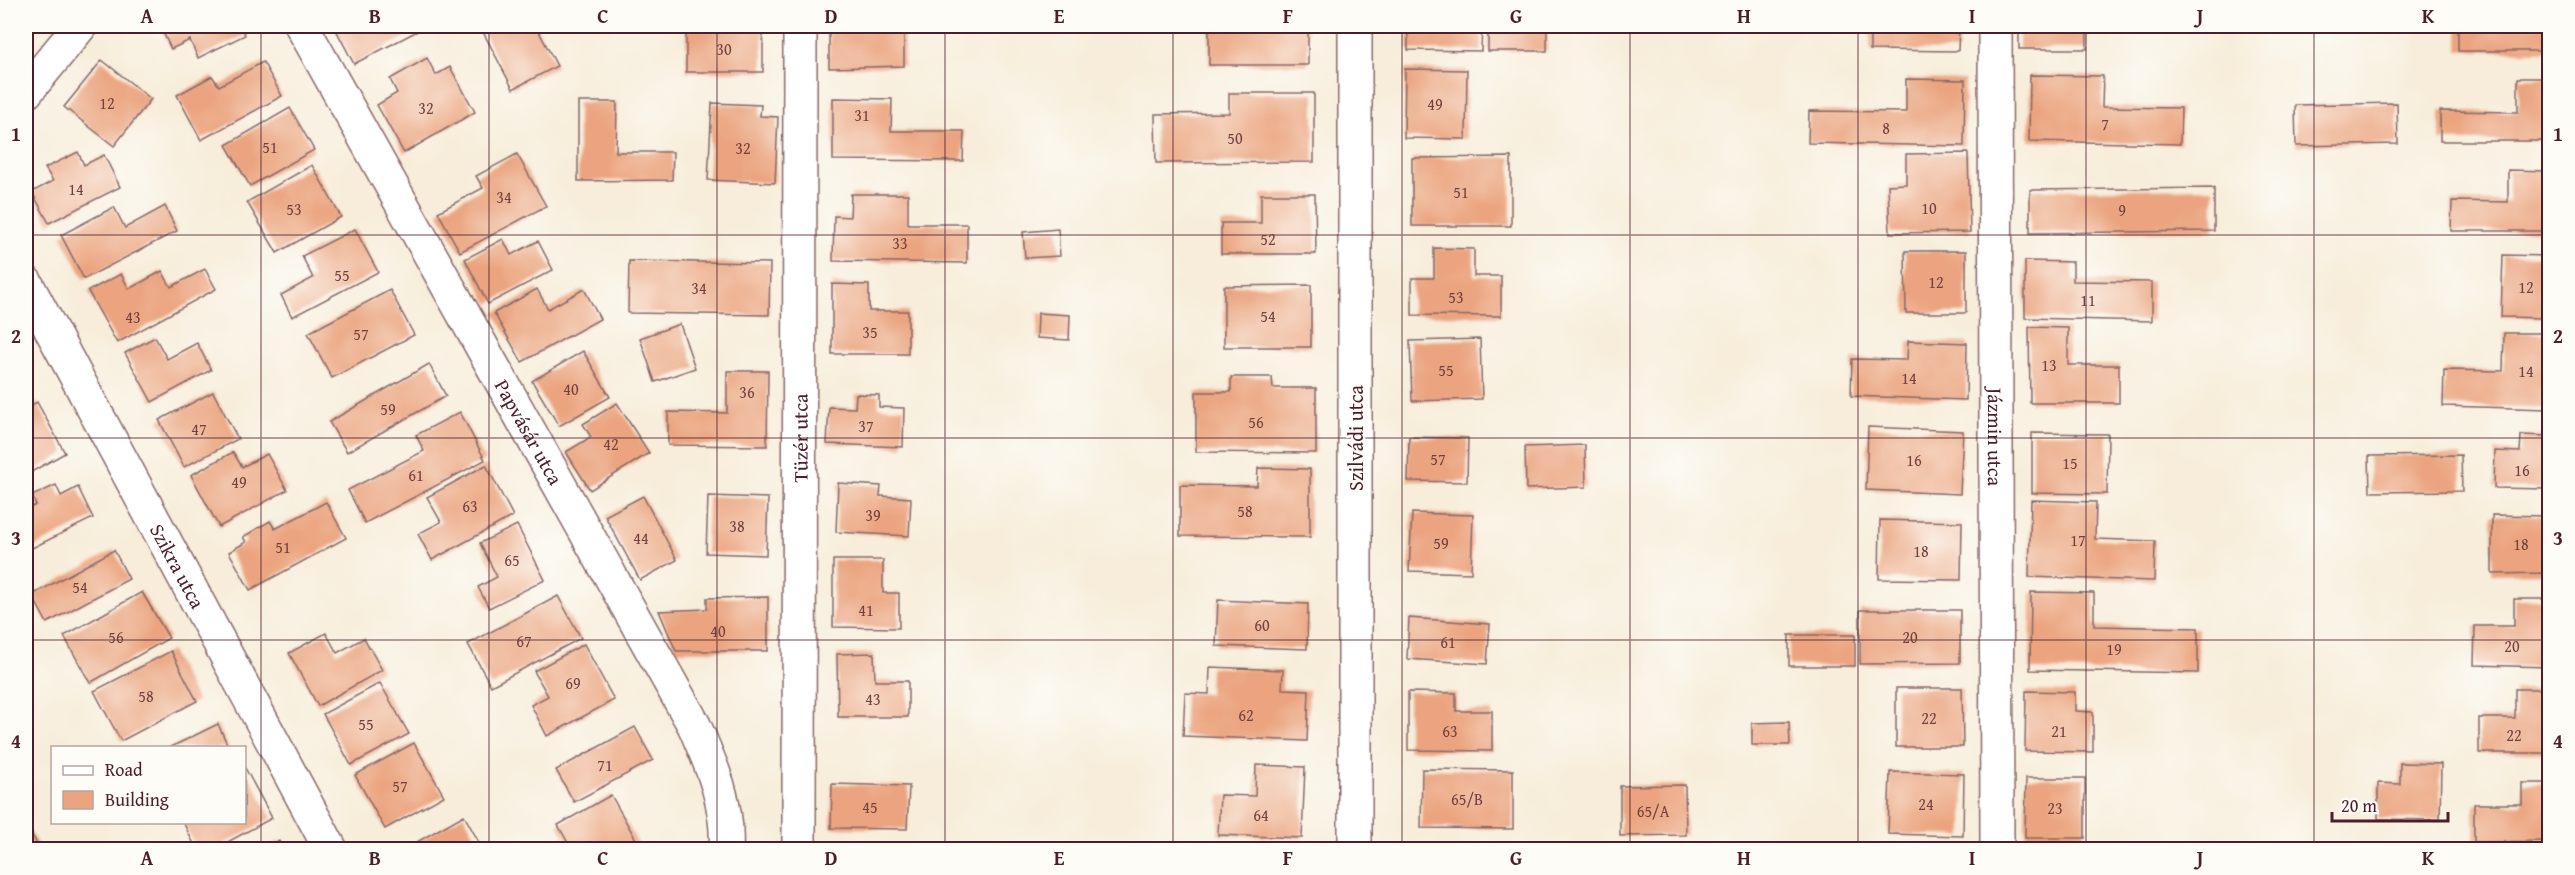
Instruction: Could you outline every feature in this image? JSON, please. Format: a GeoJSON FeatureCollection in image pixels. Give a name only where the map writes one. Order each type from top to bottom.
{"type":"FeatureCollection","features":[{"type":"Feature","properties":{"kind":"street"},"geometry":{"type":"LineString","coordinates":[[26,92],[80,26]]}},
{"type":"Feature","properties":{"kind":"street","name":"Papvásár utca"},"geometry":{"type":"LineString","coordinates":[[302,26],[694,725],[722,796],[727,832],[726,849]]}},
{"type":"Feature","properties":{"kind":"street","name":"Tüzér utca"},"geometry":{"type":"LineString","coordinates":[[799,849],[800,26]]}},
{"type":"Feature","properties":{"kind":"street","name":"Szilvádi utca"},"geometry":{"type":"LineString","coordinates":[[1355,26],[1355,849]]}},
{"type":"Feature","properties":{"kind":"street","name":"Jázmin utca"},"geometry":{"type":"LineString","coordinates":[[1995,26],[1997,849]]}},
{"type":"Feature","properties":{"kind":"street","name":"Szikra utca"},"geometry":{"type":"LineString","coordinates":[[26,283],[331,849]]}},
{"type":"Feature","properties":{"kind":"building"},"geometry":{"type":"Polygon","coordinates":[[[160,26],[241,26],[245,35],[198,58],[190,40],[171,49],[160,26]]]}},
{"type":"Feature","properties":{"kind":"building"},"geometry":{"type":"Polygon","coordinates":[[[334,26],[427,26],[354,64],[334,26]]]}},
{"type":"Feature","properties":{"kind":"building"},"geometry":{"type":"Polygon","coordinates":[[[485,26],[536,26],[557,66],[513,89],[481,28],[485,26]]]}},
{"type":"Feature","properties":{"kind":"building"},"geometry":{"type":"Polygon","coordinates":[[[686,26],[763,26],[763,72],[686,72],[686,26]]]}},
{"type":"Feature","properties":{"kind":"building"},"geometry":{"type":"Polygon","coordinates":[[[829,26],[904,26],[904,66],[829,68],[829,26]]]}},
{"type":"Feature","properties":{"kind":"building"},"geometry":{"type":"Polygon","coordinates":[[[1209,26],[1308,26],[1308,65],[1209,65],[1209,26]]]}},
{"type":"Feature","properties":{"kind":"building"},"geometry":{"type":"Polygon","coordinates":[[[1408,26],[1482,26],[1481,51],[1408,50],[1408,26]]]}},
{"type":"Feature","properties":{"kind":"building"},"geometry":{"type":"Polygon","coordinates":[[[1488,26],[1547,26],[1547,51],[1488,51],[1488,26]]]}},
{"type":"Feature","properties":{"kind":"building"},"geometry":{"type":"Polygon","coordinates":[[[1870,26],[1959,26],[1958,51],[1870,50],[1870,26]]]}},
{"type":"Feature","properties":{"kind":"building"},"geometry":{"type":"Polygon","coordinates":[[[2019,26],[2087,26],[2087,49],[2019,49],[2019,26]]]}},
{"type":"Feature","properties":{"kind":"building"},"geometry":{"type":"Polygon","coordinates":[[[2458,26],[2550,26],[2550,51],[2458,51],[2458,26]]]}},
{"type":"Feature","properties":{"kind":"building"},"geometry":{"type":"Polygon","coordinates":[[[427,58],[436,75],[450,67],[475,112],[404,153],[377,105],[397,93],[390,79],[427,58]]]}},
{"type":"Feature","properties":{"kind":"building"},"geometry":{"type":"Polygon","coordinates":[[[102,60],[151,99],[114,146],[64,107],[102,60]]]}},
{"type":"Feature","properties":{"kind":"building"},"geometry":{"type":"Polygon","coordinates":[[[263,62],[282,96],[201,140],[177,95],[212,76],[219,86],[263,62]]]}},
{"type":"Feature","properties":{"kind":"building"},"geometry":{"type":"Polygon","coordinates":[[[1405,69],[1467,70],[1466,139],[1404,138],[1405,69]]]}},
{"type":"Feature","properties":{"kind":"building"},"geometry":{"type":"Polygon","coordinates":[[[2030,75],[2103,76],[2102,107],[2181,108],[2180,144],[2029,141],[2030,75]]]}},
{"type":"Feature","properties":{"kind":"building"},"geometry":{"type":"Polygon","coordinates":[[[2518,78],[2550,78],[2550,141],[2440,141],[2440,111],[2518,112],[2518,78]]]}},
{"type":"Feature","properties":{"kind":"building"},"geometry":{"type":"Polygon","coordinates":[[[1906,79],[1965,80],[1964,146],[1808,143],[1809,111],[1906,112],[1906,79]]]}},
{"type":"Feature","properties":{"kind":"building"},"geometry":{"type":"Polygon","coordinates":[[[1229,93],[1314,93],[1314,162],[1156,163],[1155,114],[1229,113],[1229,93]]]}},
{"type":"Feature","properties":{"kind":"building"},"geometry":{"type":"Polygon","coordinates":[[[833,98],[892,99],[891,131],[964,131],[963,161],[833,160],[833,98]]]}},
{"type":"Feature","properties":{"kind":"building"},"geometry":{"type":"Polygon","coordinates":[[[578,102],[617,102],[616,152],[673,152],[672,180],[578,181],[578,102]]]}},
{"type":"Feature","properties":{"kind":"building"},"geometry":{"type":"Polygon","coordinates":[[[712,103],[761,105],[760,116],[778,117],[775,183],[708,180],[712,103]]]}},
{"type":"Feature","properties":{"kind":"building"},"geometry":{"type":"Polygon","coordinates":[[[2397,103],[2398,144],[2296,146],[2295,105],[2397,103]]]}},
{"type":"Feature","properties":{"kind":"building"},"geometry":{"type":"Polygon","coordinates":[[[290,108],[314,150],[250,186],[226,145],[290,108]]]}},
{"type":"Feature","properties":{"kind":"building"},"geometry":{"type":"Polygon","coordinates":[[[78,152],[84,165],[104,155],[120,187],[49,223],[32,192],[53,181],[45,168],[78,152]]]}},
{"type":"Feature","properties":{"kind":"building"},"geometry":{"type":"Polygon","coordinates":[[[1968,153],[1970,232],[1890,233],[1888,185],[1906,184],[1906,154],[1968,153]]]}},
{"type":"Feature","properties":{"kind":"building"},"geometry":{"type":"Polygon","coordinates":[[[517,154],[546,206],[460,252],[438,212],[483,188],[476,176],[517,154]]]}},
{"type":"Feature","properties":{"kind":"building"},"geometry":{"type":"Polygon","coordinates":[[[1511,157],[1511,226],[1412,226],[1412,158],[1511,157]]]}},
{"type":"Feature","properties":{"kind":"building"},"geometry":{"type":"Polygon","coordinates":[[[312,165],[341,217],[277,253],[247,202],[312,165]]]}},
{"type":"Feature","properties":{"kind":"building"},"geometry":{"type":"Polygon","coordinates":[[[2508,170],[2550,171],[2550,231],[2451,231],[2452,201],[2508,202],[2508,170]]]}},
{"type":"Feature","properties":{"kind":"building"},"geometry":{"type":"Polygon","coordinates":[[[2214,188],[2214,231],[2030,233],[2030,190],[2214,188]]]}},
{"type":"Feature","properties":{"kind":"building"},"geometry":{"type":"Polygon","coordinates":[[[851,194],[908,194],[908,224],[967,224],[967,263],[833,261],[834,216],[850,217],[851,194]]]}},
{"type":"Feature","properties":{"kind":"building"},"geometry":{"type":"Polygon","coordinates":[[[1261,194],[1315,194],[1316,254],[1221,254],[1221,223],[1261,223],[1261,194]]]}},
{"type":"Feature","properties":{"kind":"building"},"geometry":{"type":"Polygon","coordinates":[[[165,206],[177,231],[84,279],[61,235],[114,207],[125,228],[165,206]]]}},
{"type":"Feature","properties":{"kind":"building"},"geometry":{"type":"Polygon","coordinates":[[[355,229],[378,272],[292,317],[281,295],[313,278],[302,256],[355,229]]]}},
{"type":"Feature","properties":{"kind":"building"},"geometry":{"type":"Polygon","coordinates":[[[1058,229],[1060,256],[1025,258],[1023,232],[1058,229]]]}},
{"type":"Feature","properties":{"kind":"building"},"geometry":{"type":"Polygon","coordinates":[[[503,239],[511,255],[538,241],[553,270],[488,304],[465,259],[503,239]]]}},
{"type":"Feature","properties":{"kind":"building"},"geometry":{"type":"Polygon","coordinates":[[[1434,248],[1474,249],[1474,276],[1501,276],[1501,316],[1412,315],[1412,278],[1434,278],[1434,248]]]}},
{"type":"Feature","properties":{"kind":"building"},"geometry":{"type":"Polygon","coordinates":[[[1905,251],[1966,251],[1966,313],[1906,313],[1905,251]]]}},
{"type":"Feature","properties":{"kind":"building"},"geometry":{"type":"Polygon","coordinates":[[[2503,255],[2550,256],[2550,318],[2501,317],[2503,255]]]}},
{"type":"Feature","properties":{"kind":"building"},"geometry":{"type":"Polygon","coordinates":[[[629,261],[770,263],[769,315],[628,313],[629,261]]]}},
{"type":"Feature","properties":{"kind":"building"},"geometry":{"type":"Polygon","coordinates":[[[2025,261],[2073,262],[2073,281],[2152,282],[2152,321],[2025,318],[2025,261]]]}},
{"type":"Feature","properties":{"kind":"building"},"geometry":{"type":"Polygon","coordinates":[[[205,269],[216,289],[117,343],[88,291],[121,274],[129,289],[162,271],[171,287],[205,269]]]}},
{"type":"Feature","properties":{"kind":"building"},"geometry":{"type":"Polygon","coordinates":[[[832,284],[869,285],[869,311],[908,311],[908,354],[832,354],[832,284]]]}},
{"type":"Feature","properties":{"kind":"building"},"geometry":{"type":"Polygon","coordinates":[[[1311,285],[1311,347],[1224,347],[1224,286],[1311,285]]]}},
{"type":"Feature","properties":{"kind":"building"},"geometry":{"type":"Polygon","coordinates":[[[537,289],[548,309],[584,289],[600,319],[522,362],[494,313],[537,289]]]}},
{"type":"Feature","properties":{"kind":"building"},"geometry":{"type":"Polygon","coordinates":[[[390,290],[414,335],[332,378],[308,333],[390,290]]]}},
{"type":"Feature","properties":{"kind":"building"},"geometry":{"type":"Polygon","coordinates":[[[1038,313],[1070,315],[1069,340],[1037,338],[1038,313]]]}},
{"type":"Feature","properties":{"kind":"building"},"geometry":{"type":"Polygon","coordinates":[[[680,324],[695,368],[655,382],[640,338],[680,324]]]}},
{"type":"Feature","properties":{"kind":"building"},"geometry":{"type":"Polygon","coordinates":[[[2029,327],[2068,328],[2068,365],[2119,365],[2119,403],[2030,403],[2029,327]]]}},
{"type":"Feature","properties":{"kind":"building"},"geometry":{"type":"Polygon","coordinates":[[[2504,333],[2546,333],[2546,342],[2550,342],[2550,409],[2443,406],[2444,370],[2503,371],[2504,333]]]}},
{"type":"Feature","properties":{"kind":"building"},"geometry":{"type":"Polygon","coordinates":[[[155,337],[167,359],[197,343],[211,370],[152,402],[125,353],[155,337]]]}},
{"type":"Feature","properties":{"kind":"building"},"geometry":{"type":"Polygon","coordinates":[[[1480,339],[1482,399],[1412,401],[1410,341],[1480,339]]]}},
{"type":"Feature","properties":{"kind":"building"},"geometry":{"type":"Polygon","coordinates":[[[1908,341],[1967,343],[1966,400],[1851,396],[1852,359],[1907,360],[1908,341]]]}},
{"type":"Feature","properties":{"kind":"building"},"geometry":{"type":"Polygon","coordinates":[[[583,351],[610,397],[559,426],[532,381],[583,351]]]}},
{"type":"Feature","properties":{"kind":"building"},"geometry":{"type":"Polygon","coordinates":[[[429,364],[446,396],[347,452],[329,422],[429,364]]]}},
{"type":"Feature","properties":{"kind":"building"},"geometry":{"type":"Polygon","coordinates":[[[727,371],[768,371],[767,446],[668,445],[668,412],[727,413],[727,371]]]}},
{"type":"Feature","properties":{"kind":"building"},"geometry":{"type":"Polygon","coordinates":[[[1231,377],[1272,377],[1273,388],[1316,388],[1316,453],[1196,452],[1196,392],[1231,392],[1231,377]]]}},
{"type":"Feature","properties":{"kind":"building"},"geometry":{"type":"Polygon","coordinates":[[[213,392],[238,439],[184,467],[159,420],[213,392]]]}},
{"type":"Feature","properties":{"kind":"building"},"geometry":{"type":"Polygon","coordinates":[[[856,394],[879,395],[879,407],[904,408],[903,447],[827,444],[829,407],[855,408],[856,394]]]}},
{"type":"Feature","properties":{"kind":"building"},"geometry":{"type":"Polygon","coordinates":[[[37,402],[65,453],[26,475],[26,408],[37,402]]]}},
{"type":"Feature","properties":{"kind":"building"},"geometry":{"type":"Polygon","coordinates":[[[617,403],[649,453],[590,490],[566,452],[591,437],[583,424],[617,403]]]}},
{"type":"Feature","properties":{"kind":"building"},"geometry":{"type":"Polygon","coordinates":[[[460,412],[485,460],[365,523],[348,490],[424,451],[416,435],[460,412]]]}},
{"type":"Feature","properties":{"kind":"building"},"geometry":{"type":"Polygon","coordinates":[[[1868,427],[1963,431],[1960,494],[1866,490],[1868,427]]]}},
{"type":"Feature","properties":{"kind":"building"},"geometry":{"type":"Polygon","coordinates":[[[2032,433],[2108,434],[2107,494],[2032,493],[2032,433]]]}},
{"type":"Feature","properties":{"kind":"building"},"geometry":{"type":"Polygon","coordinates":[[[2521,435],[2550,436],[2550,489],[2494,488],[2495,451],[2520,452],[2521,435]]]}},
{"type":"Feature","properties":{"kind":"building"},"geometry":{"type":"Polygon","coordinates":[[[1409,437],[1468,438],[1467,482],[1408,481],[1409,437]]]}},
{"type":"Feature","properties":{"kind":"building"},"geometry":{"type":"Polygon","coordinates":[[[1585,445],[1586,487],[1526,489],[1525,447],[1585,445]]]}},
{"type":"Feature","properties":{"kind":"building"},"geometry":{"type":"Polygon","coordinates":[[[233,452],[242,467],[267,454],[287,490],[219,527],[191,475],[233,452]]]}},
{"type":"Feature","properties":{"kind":"building"},"geometry":{"type":"Polygon","coordinates":[[[2461,455],[2462,491],[2370,492],[2369,456],[2461,455]]]}},
{"type":"Feature","properties":{"kind":"building"},"geometry":{"type":"Polygon","coordinates":[[[486,465],[513,516],[432,560],[418,534],[441,522],[427,497],[486,465]]]}},
{"type":"Feature","properties":{"kind":"building"},"geometry":{"type":"Polygon","coordinates":[[[1258,468],[1310,469],[1310,537],[1180,536],[1180,485],[1257,486],[1258,468]]]}},
{"type":"Feature","properties":{"kind":"building"},"geometry":{"type":"Polygon","coordinates":[[[838,483],[881,486],[880,496],[911,498],[909,536],[836,532],[838,483]]]}},
{"type":"Feature","properties":{"kind":"building"},"geometry":{"type":"Polygon","coordinates":[[[56,485],[61,496],[78,487],[93,518],[26,551],[26,510],[36,505],[32,496],[56,485]]]}},
{"type":"Feature","properties":{"kind":"building"},"geometry":{"type":"Polygon","coordinates":[[[643,496],[677,560],[640,580],[605,516],[643,496]]]}},
{"type":"Feature","properties":{"kind":"building"},"geometry":{"type":"Polygon","coordinates":[[[708,496],[768,498],[766,555],[706,553],[708,496]]]}},
{"type":"Feature","properties":{"kind":"building"},"geometry":{"type":"Polygon","coordinates":[[[2031,500],[2096,502],[2095,539],[2155,541],[2154,581],[2029,577],[2031,500]]]}},
{"type":"Feature","properties":{"kind":"building"},"geometry":{"type":"Polygon","coordinates":[[[326,502],[346,538],[250,590],[229,552],[246,542],[243,537],[270,521],[275,529],[326,502]]]}},
{"type":"Feature","properties":{"kind":"building"},"geometry":{"type":"Polygon","coordinates":[[[1412,513],[1473,515],[1471,573],[1409,571],[1412,513]]]}},
{"type":"Feature","properties":{"kind":"building"},"geometry":{"type":"Polygon","coordinates":[[[2492,515],[2550,516],[2550,573],[2492,574],[2492,515]]]}},
{"type":"Feature","properties":{"kind":"building"},"geometry":{"type":"Polygon","coordinates":[[[1880,520],[1962,522],[1961,580],[1879,579],[1880,520]]]}},
{"type":"Feature","properties":{"kind":"building"},"geometry":{"type":"Polygon","coordinates":[[[517,525],[545,580],[489,608],[478,587],[497,577],[480,543],[517,525]]]}},
{"type":"Feature","properties":{"kind":"building"},"geometry":{"type":"Polygon","coordinates":[[[114,550],[129,579],[47,623],[32,595],[114,550]]]}},
{"type":"Feature","properties":{"kind":"building"},"geometry":{"type":"Polygon","coordinates":[[[833,560],[883,560],[883,593],[899,593],[899,628],[833,627],[833,560]]]}},
{"type":"Feature","properties":{"kind":"building"},"geometry":{"type":"Polygon","coordinates":[[[142,592],[169,638],[90,683],[64,636],[142,592]]]}},
{"type":"Feature","properties":{"kind":"building"},"geometry":{"type":"Polygon","coordinates":[[[2031,592],[2094,593],[2094,626],[2198,628],[2198,673],[2030,670],[2031,592]]]}},
{"type":"Feature","properties":{"kind":"building"},"geometry":{"type":"Polygon","coordinates":[[[558,596],[581,638],[491,686],[468,644],[558,596]]]}},
{"type":"Feature","properties":{"kind":"building"},"geometry":{"type":"Polygon","coordinates":[[[768,597],[768,651],[676,651],[659,611],[707,609],[707,598],[768,597]]]}},
{"type":"Feature","properties":{"kind":"building"},"geometry":{"type":"Polygon","coordinates":[[[2514,599],[2550,599],[2550,667],[2474,665],[2475,626],[2514,626],[2514,599]]]}},
{"type":"Feature","properties":{"kind":"building"},"geometry":{"type":"Polygon","coordinates":[[[1218,600],[1308,604],[1307,649],[1216,646],[1218,600]]]}},
{"type":"Feature","properties":{"kind":"building"},"geometry":{"type":"Polygon","coordinates":[[[1860,610],[1960,610],[1960,663],[1860,664],[1860,610]]]}},
{"type":"Feature","properties":{"kind":"building"},"geometry":{"type":"Polygon","coordinates":[[[1409,618],[1490,624],[1487,664],[1407,659],[1409,618]]]}},
{"type":"Feature","properties":{"kind":"building"},"geometry":{"type":"Polygon","coordinates":[[[326,633],[337,653],[364,638],[382,670],[318,706],[289,653],[326,633]]]}},
{"type":"Feature","properties":{"kind":"building"},"geometry":{"type":"Polygon","coordinates":[[[1789,635],[1855,635],[1855,666],[1789,666],[1789,635]]]}},
{"type":"Feature","properties":{"kind":"building"},"geometry":{"type":"Polygon","coordinates":[[[584,644],[614,700],[547,736],[531,705],[548,696],[534,671],[584,644]]]}},
{"type":"Feature","properties":{"kind":"building"},"geometry":{"type":"Polygon","coordinates":[[[171,651],[197,701],[121,741],[94,691],[171,651]]]}},
{"type":"Feature","properties":{"kind":"building"},"geometry":{"type":"Polygon","coordinates":[[[874,653],[875,681],[908,681],[908,717],[838,717],[837,654],[874,653]]]}},
{"type":"Feature","properties":{"kind":"building"},"geometry":{"type":"Polygon","coordinates":[[[1210,667],[1283,670],[1282,689],[1309,690],[1307,741],[1183,736],[1185,693],[1209,694],[1210,667]]]}},
{"type":"Feature","properties":{"kind":"building"},"geometry":{"type":"Polygon","coordinates":[[[380,683],[409,734],[351,765],[323,714],[380,683]]]}},
{"type":"Feature","properties":{"kind":"building"},"geometry":{"type":"Polygon","coordinates":[[[1896,688],[1962,688],[1963,747],[1896,747],[1896,688]]]}},
{"type":"Feature","properties":{"kind":"building"},"geometry":{"type":"Polygon","coordinates":[[[2515,689],[2550,689],[2550,753],[2479,753],[2479,718],[2515,718],[2515,689]]]}},
{"type":"Feature","properties":{"kind":"building"},"geometry":{"type":"Polygon","coordinates":[[[2026,691],[2075,692],[2075,711],[2093,712],[2093,752],[2025,751],[2026,691]]]}},
{"type":"Feature","properties":{"kind":"building"},"geometry":{"type":"Polygon","coordinates":[[[1408,692],[1456,693],[1456,711],[1492,711],[1492,751],[1408,750],[1408,692]]]}},
{"type":"Feature","properties":{"kind":"building"},"geometry":{"type":"Polygon","coordinates":[[[1789,722],[1790,745],[1752,745],[1752,723],[1789,722]]]}},
{"type":"Feature","properties":{"kind":"building"},"geometry":{"type":"Polygon","coordinates":[[[218,724],[228,746],[173,746],[218,724]]]}},
{"type":"Feature","properties":{"kind":"building"},"geometry":{"type":"Polygon","coordinates":[[[635,727],[653,760],[574,802],[556,770],[635,727]]]}},
{"type":"Feature","properties":{"kind":"building"},"geometry":{"type":"Polygon","coordinates":[[[414,743],[444,796],[385,829],[355,775],[414,743]]]}},
{"type":"Feature","properties":{"kind":"building"},"geometry":{"type":"Polygon","coordinates":[[[2400,763],[2441,764],[2440,820],[2378,819],[2378,783],[2400,784],[2400,763]]]}},
{"type":"Feature","properties":{"kind":"building"},"geometry":{"type":"Polygon","coordinates":[[[1256,765],[1305,767],[1302,838],[1218,835],[1220,795],[1255,796],[1256,765]]]}},
{"type":"Feature","properties":{"kind":"building"},"geometry":{"type":"Polygon","coordinates":[[[1422,769],[1513,770],[1513,829],[1421,828],[1422,769]]]}},
{"type":"Feature","properties":{"kind":"building"},"geometry":{"type":"Polygon","coordinates":[[[246,770],[272,818],[213,850],[197,850],[184,824],[246,824],[246,770]]]}},
{"type":"Feature","properties":{"kind":"building"},"geometry":{"type":"Polygon","coordinates":[[[1890,772],[1964,774],[1963,836],[1888,834],[1890,772]]]}},
{"type":"Feature","properties":{"kind":"building"},"geometry":{"type":"Polygon","coordinates":[[[2026,778],[2085,778],[2085,838],[2025,838],[2026,778]]]}},
{"type":"Feature","properties":{"kind":"building"},"geometry":{"type":"Polygon","coordinates":[[[2522,783],[2550,783],[2550,841],[2474,842],[2474,804],[2522,804],[2522,783]]]}},
{"type":"Feature","properties":{"kind":"building"},"geometry":{"type":"Polygon","coordinates":[[[832,784],[909,786],[907,829],[831,828],[832,784]]]}},
{"type":"Feature","properties":{"kind":"building"},"geometry":{"type":"Polygon","coordinates":[[[1685,785],[1686,835],[1620,836],[1620,786],[1685,785]]]}},
{"type":"Feature","properties":{"kind":"building"},"geometry":{"type":"Polygon","coordinates":[[[611,795],[639,845],[631,850],[572,850],[558,825],[611,795]]]}},
{"type":"Feature","properties":{"kind":"building"},"geometry":{"type":"Polygon","coordinates":[[[464,815],[483,850],[403,850],[464,815]]]}},
{"type":"Feature","properties":{"kind":"building"},"geometry":{"type":"Polygon","coordinates":[[[26,823],[40,850],[26,850],[26,823]]]}},
{"type":"Feature","properties":{"kind":"building"},"geometry":{"type":"Polygon","coordinates":[[[279,841],[284,850],[263,850],[279,841]]]}}]}
